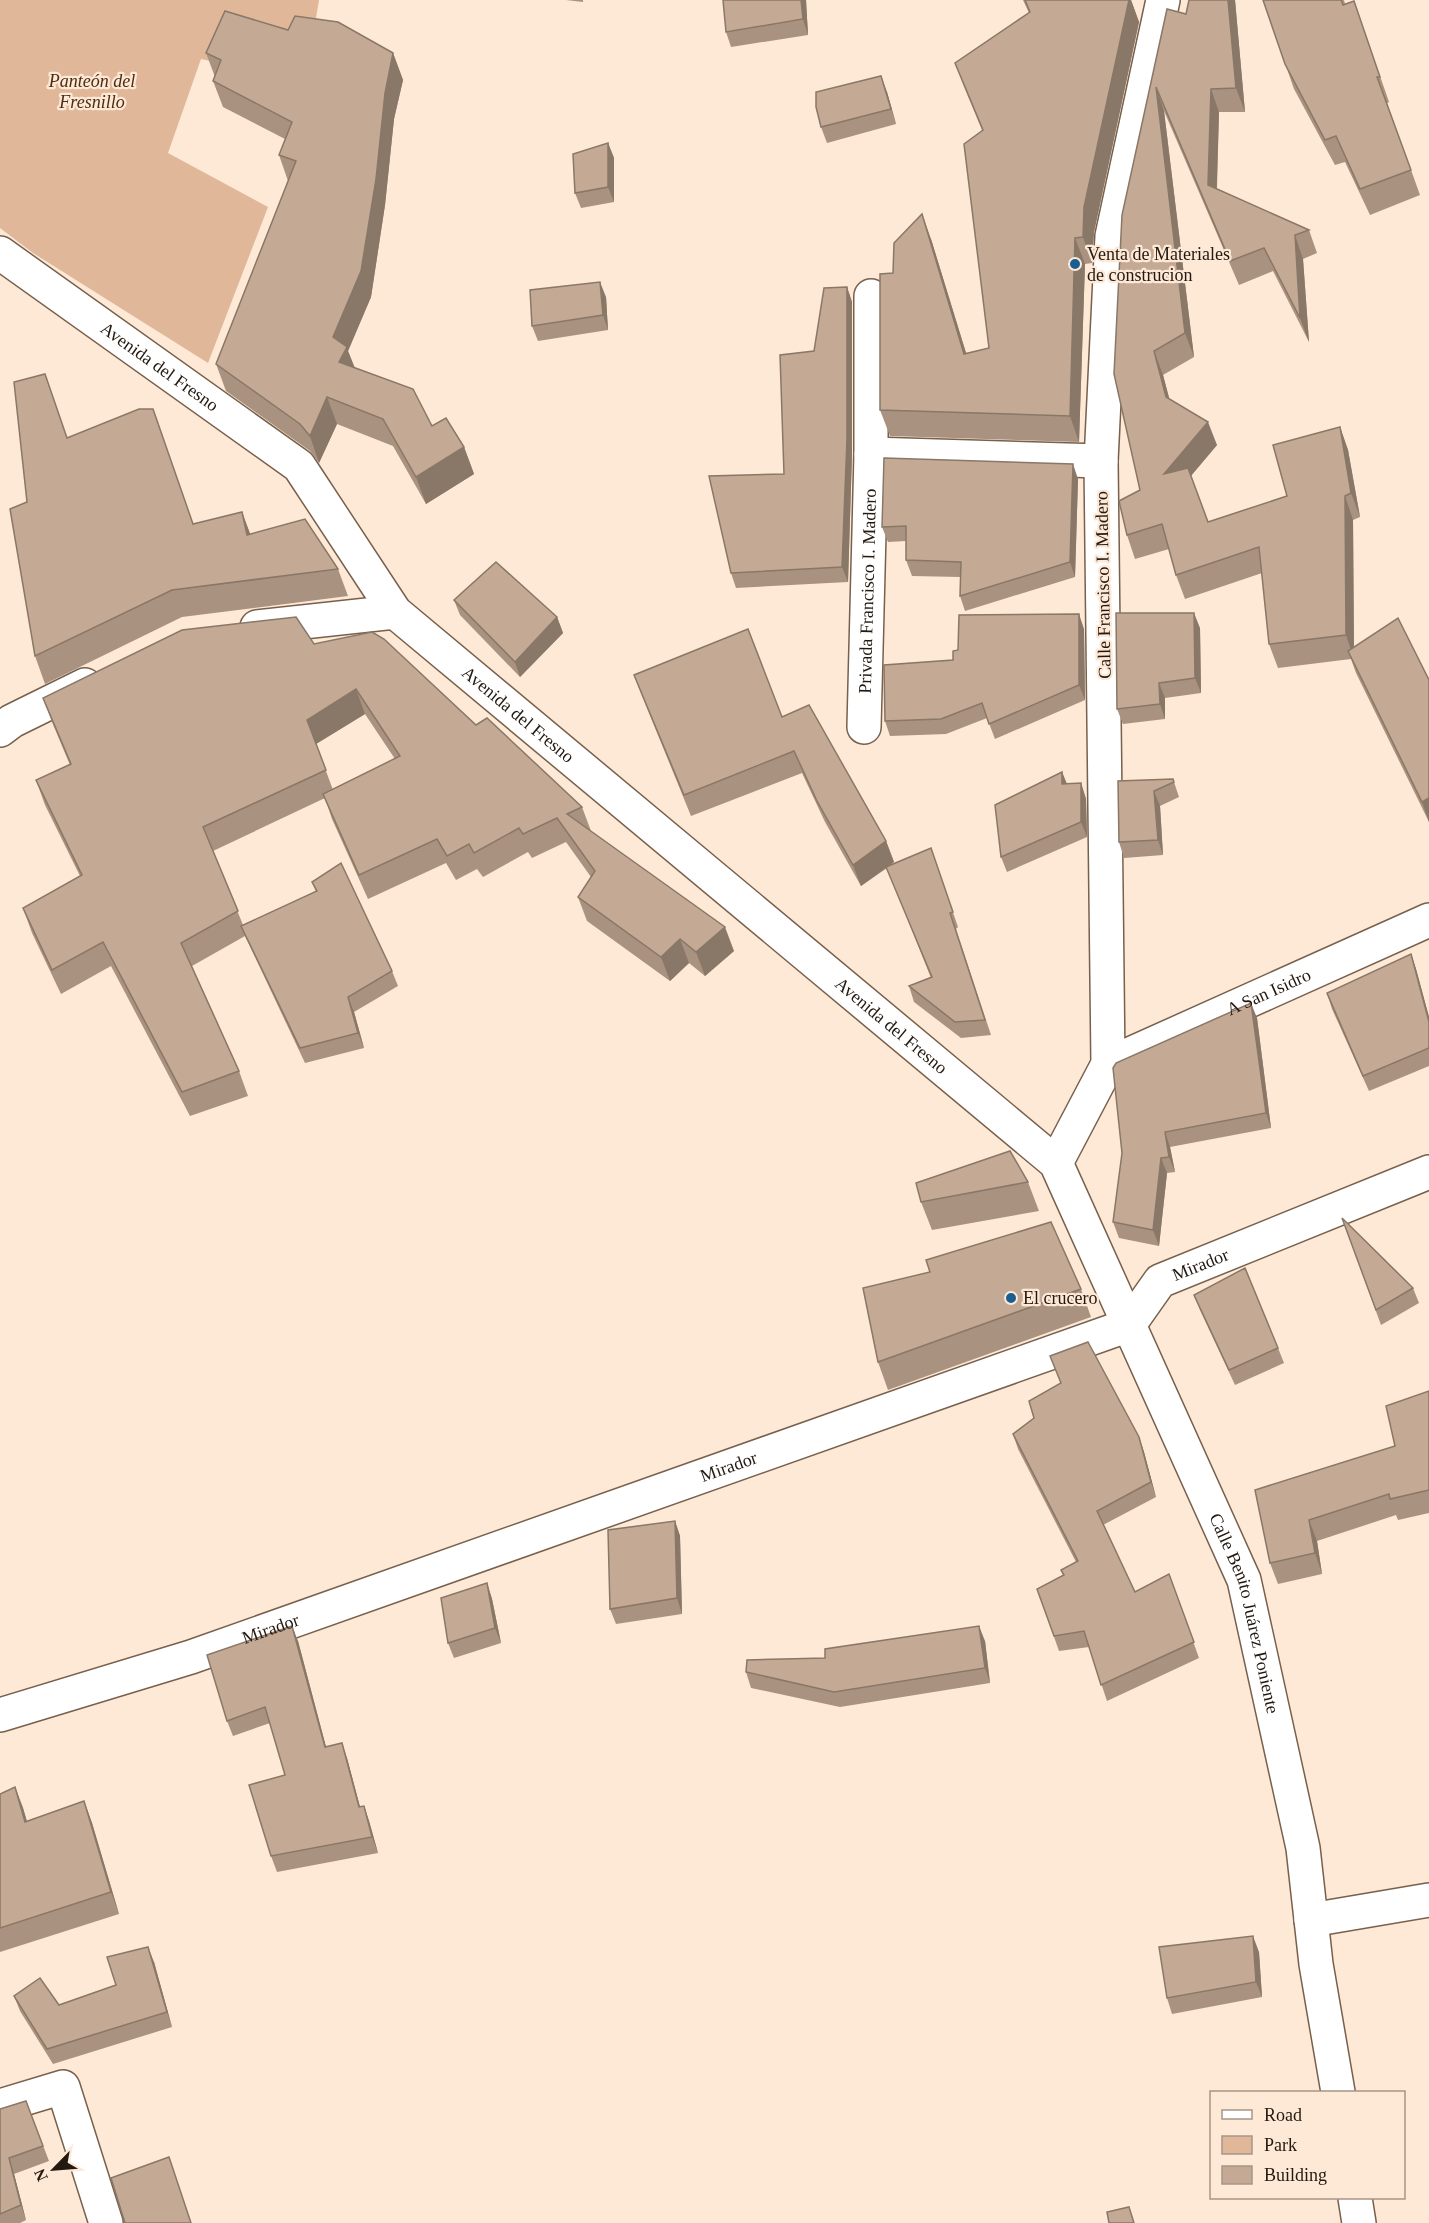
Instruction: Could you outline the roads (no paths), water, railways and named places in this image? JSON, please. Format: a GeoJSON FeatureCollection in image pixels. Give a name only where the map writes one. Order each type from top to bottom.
{"type":"FeatureCollection","features":[{"type":"Feature","properties":{"kind":"street","name":"Calle Francisco I. Madero"},"geometry":{"type":"LineString","coordinates":[[1056,1162],[1108,1064],[1101,461],[1112,236],[1163,0]]}},
{"type":"Feature","properties":{"kind":"street","name":"Avenida del Fresno"},"geometry":{"type":"LineString","coordinates":[[0,253],[299,466],[395,612],[1056,1162]]}},
{"type":"Feature","properties":{"kind":"street","name":"Privada Francisco I. Madero"},"geometry":{"type":"LineString","coordinates":[[864,727],[871,454],[871,296]]}},
{"type":"Feature","properties":{"kind":"street"},"geometry":{"type":"LineString","coordinates":[[871,454],[1101,461]]}},
{"type":"Feature","properties":{"kind":"street"},"geometry":{"type":"LineString","coordinates":[[232,630],[395,612]]}},
{"type":"Feature","properties":{"kind":"street"},"geometry":{"type":"LineString","coordinates":[[0,730],[12,721],[114,671]]}},
{"type":"Feature","properties":{"kind":"street","name":"A San Isidro"},"geometry":{"type":"LineString","coordinates":[[1108,1064],[1429,920]]}},
{"type":"Feature","properties":{"kind":"street","name":"Calle Benito Juárez Poniente"},"geometry":{"type":"LineString","coordinates":[[1056,1162],[1244,1580],[1303,1848],[1316,1964],[1338,2091]]}},
{"type":"Feature","properties":{"kind":"street","name":"Mirador"},"geometry":{"type":"LineString","coordinates":[[0,1714],[191,1657],[1129,1325],[1160,1281],[1429,1172]]}},
{"type":"Feature","properties":{"kind":"street"},"geometry":{"type":"LineString","coordinates":[[1311,1920],[1429,1900]]}},
{"type":"Feature","properties":{"kind":"street"},"geometry":{"type":"LineString","coordinates":[[0,2106],[63,2087],[106,2223]]}},
{"type":"Feature","properties":{"kind":"street"},"geometry":{"type":"LineString","coordinates":[[1355,2199],[1359,2223]]}},
{"type":"Feature","properties":{"kind":"place","name":"Venta de Materiales de construcion"},"geometry":{"type":"Point","coordinates":[1075,264]}},
{"type":"Feature","properties":{"kind":"place","name":"El crucero"},"geometry":{"type":"Point","coordinates":[1011,1298]}},
{"type":"Feature","properties":{"kind":"park label","name":"Panteón del Fresnillo"},"geometry":{"type":"Point","coordinates":[92,91]}}]}
